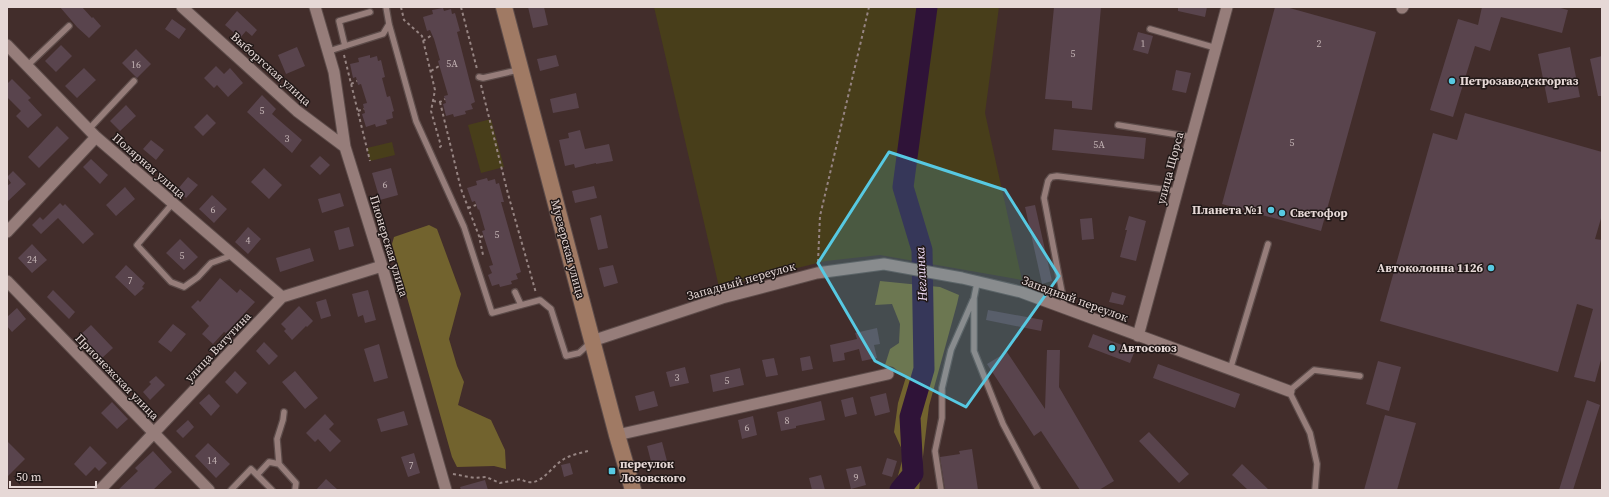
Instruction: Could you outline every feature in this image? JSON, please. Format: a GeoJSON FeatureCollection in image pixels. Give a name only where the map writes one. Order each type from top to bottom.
{"type":"FeatureCollection","features":[{"type":"Feature","properties":{"kind":"main road","name":"Муезерская улица"},"geometry":{"type":"LineString","coordinates":[[504,7],[617,435],[633,490]]}},
{"type":"Feature","properties":{"kind":"street","name":"Выборгская улица"},"geometry":{"type":"LineString","coordinates":[[182,7],[297,111],[345,147]]}},
{"type":"Feature","properties":{"kind":"street","name":"Пионерская улица"},"geometry":{"type":"LineString","coordinates":[[315,7],[334,72],[345,147],[382,266],[446,490]]}},
{"type":"Feature","properties":{"kind":"street","name":"улица Щорса"},"geometry":{"type":"LineString","coordinates":[[1138,336],[1227,7]]}},
{"type":"Feature","properties":{"kind":"street","name":"Полярная улица"},"geometry":{"type":"LineString","coordinates":[[7,45],[28,65],[92,133],[282,297]]}},
{"type":"Feature","properties":{"kind":"street"},"geometry":{"type":"LineString","coordinates":[[7,232],[92,133]]}},
{"type":"Feature","properties":{"kind":"street","name":"Западный переулок"},"geometry":{"type":"LineString","coordinates":[[592,341],[722,298],[817,273],[884,264],[962,278],[977,283],[1021,292],[1230,371],[1289,391]]}},
{"type":"Feature","properties":{"kind":"street","name":"улица Ватутина"},"geometry":{"type":"LineString","coordinates":[[100,490],[282,297],[382,266]]}},
{"type":"Feature","properties":{"kind":"street","name":"Прионежская улица"},"geometry":{"type":"LineString","coordinates":[[7,281],[209,490]]}},
{"type":"Feature","properties":{"kind":"street"},"geometry":{"type":"LineString","coordinates":[[617,435],[888,374]]}},
{"type":"Feature","properties":{"kind":"lane"},"geometry":{"type":"LineString","coordinates":[[386,7],[389,24],[416,121],[464,227],[492,313],[540,300],[551,309],[566,356],[579,353],[592,341]]}},
{"type":"Feature","properties":{"kind":"lane"},"geometry":{"type":"LineString","coordinates":[[343,46],[339,20],[370,12]]}},
{"type":"Feature","properties":{"kind":"lane"},"geometry":{"type":"LineString","coordinates":[[328,51],[383,34],[389,24]]}},
{"type":"Feature","properties":{"kind":"lane"},"geometry":{"type":"LineString","coordinates":[[28,65],[69,26]]}},
{"type":"Feature","properties":{"kind":"lane"},"geometry":{"type":"LineString","coordinates":[[1150,29],[1216,48]]}},
{"type":"Feature","properties":{"kind":"lane"},"geometry":{"type":"LineString","coordinates":[[478,76],[483,78],[520,69]]}},
{"type":"Feature","properties":{"kind":"lane"},"geometry":{"type":"LineString","coordinates":[[92,133],[134,81]]}},
{"type":"Feature","properties":{"kind":"lane"},"geometry":{"type":"LineString","coordinates":[[1118,125],[1192,137]]}},
{"type":"Feature","properties":{"kind":"lane"},"geometry":{"type":"LineString","coordinates":[[1066,309],[1044,198],[1048,181],[1051,177],[1057,176],[1177,191]]}},
{"type":"Feature","properties":{"kind":"lane"},"geometry":{"type":"LineString","coordinates":[[173,203],[137,245],[171,282],[184,287],[198,277],[210,263],[233,255]]}},
{"type":"Feature","properties":{"kind":"lane"},"geometry":{"type":"LineString","coordinates":[[1230,371],[1268,244]]}},
{"type":"Feature","properties":{"kind":"lane"},"geometry":{"type":"LineString","coordinates":[[977,283],[974,298],[974,351],[1003,424],[1038,490]]}},
{"type":"Feature","properties":{"kind":"lane"},"geometry":{"type":"LineString","coordinates":[[516,292],[521,305]]}},
{"type":"Feature","properties":{"kind":"lane"},"geometry":{"type":"LineString","coordinates":[[941,490],[935,451],[942,418],[942,388],[951,350],[974,298]]}},
{"type":"Feature","properties":{"kind":"lane"},"geometry":{"type":"LineString","coordinates":[[1315,490],[1317,464],[1310,433],[1289,391],[1314,370],[1360,376]]}},
{"type":"Feature","properties":{"kind":"lane"},"geometry":{"type":"LineString","coordinates":[[279,464],[277,439],[284,412]]}},
{"type":"Feature","properties":{"kind":"lane"},"geometry":{"type":"LineString","coordinates":[[257,475],[269,462],[279,464],[296,483],[295,490]]}},
{"type":"Feature","properties":{"kind":"lane"},"geometry":{"type":"LineString","coordinates":[[231,490],[251,469],[272,490]]}},
{"type":"Feature","properties":{"kind":"path"},"geometry":{"type":"LineString","coordinates":[[401,7],[404,20],[422,36],[435,90],[431,111],[441,146],[432,155]]}},
{"type":"Feature","properties":{"kind":"path"},"geometry":{"type":"LineString","coordinates":[[461,7],[508,194],[538,300]]}},
{"type":"Feature","properties":{"kind":"path"},"geometry":{"type":"LineString","coordinates":[[817,273],[820,216],[869,7]]}},
{"type":"Feature","properties":{"kind":"path"},"geometry":{"type":"LineString","coordinates":[[423,41],[432,35]]}},
{"type":"Feature","properties":{"kind":"path"},"geometry":{"type":"LineString","coordinates":[[343,46],[370,161]]}},
{"type":"Feature","properties":{"kind":"path"},"geometry":{"type":"LineString","coordinates":[[431,71],[439,66]]}},
{"type":"Feature","properties":{"kind":"path"},"geometry":{"type":"LineString","coordinates":[[351,84],[357,81]]}},
{"type":"Feature","properties":{"kind":"path"},"geometry":{"type":"LineString","coordinates":[[433,100],[440,102],[445,99]]}},
{"type":"Feature","properties":{"kind":"path"},"geometry":{"type":"LineString","coordinates":[[440,102],[461,188],[480,237],[483,257]]}},
{"type":"Feature","properties":{"kind":"path"},"geometry":{"type":"LineString","coordinates":[[358,111],[364,109]]}},
{"type":"Feature","properties":{"kind":"path"},"geometry":{"type":"LineString","coordinates":[[468,208],[476,205]]}},
{"type":"Feature","properties":{"kind":"path"},"geometry":{"type":"LineString","coordinates":[[480,237],[484,236]]}},
{"type":"Feature","properties":{"kind":"path"},"geometry":{"type":"LineString","coordinates":[[442,473],[475,478],[486,477],[500,482],[521,479],[528,484],[534,483],[566,458],[588,451]]}},
{"type":"Feature","properties":{"kind":"highlighted area"},"geometry":{"type":"Polygon","coordinates":[[[889,152],[1005,190],[1059,276],[966,407],[875,361],[818,263],[889,152]]]}},
{"type":"Feature","properties":{"kind":"shaded area"},"geometry":{"type":"Polygon","coordinates":[[[654,7],[999,7],[985,113],[1022,280],[880,255],[826,261],[719,287],[654,7]]]}},
{"type":"Feature","properties":{"kind":"shaded area"},"geometry":{"type":"Polygon","coordinates":[[[491,119],[504,167],[481,173],[468,125],[491,119]]]}},
{"type":"Feature","properties":{"kind":"shaded area"},"geometry":{"type":"Polygon","coordinates":[[[392,142],[395,155],[370,161],[367,148],[392,142]]]}},
{"type":"Feature","properties":{"kind":"shaded area"},"geometry":{"type":"Polygon","coordinates":[[[429,225],[437,229],[461,294],[449,339],[457,366],[464,382],[458,405],[491,420],[505,450],[506,469],[494,466],[457,467],[452,457],[392,244],[394,237],[429,225]]]}},
{"type":"Feature","properties":{"kind":"shaded area"},"geometry":{"type":"Polygon","coordinates":[[[880,281],[940,287],[959,295],[929,406],[919,490],[894,490],[904,454],[894,432],[898,403],[906,377],[893,367],[885,365],[890,349],[899,343],[900,324],[892,304],[875,305],[880,281]]]}},
{"type":"Feature","properties":{"kind":"building"},"geometry":{"type":"Polygon","coordinates":[[[60,7],[82,7],[101,26],[89,38],[77,27],[60,7]]]}},
{"type":"Feature","properties":{"kind":"building"},"geometry":{"type":"Polygon","coordinates":[[[528,7],[544,7],[548,25],[533,28],[528,7]]]}},
{"type":"Feature","properties":{"kind":"building"},"geometry":{"type":"Polygon","coordinates":[[[1054,7],[1101,7],[1092,110],[1072,108],[1072,101],[1045,99],[1054,7]]]}},
{"type":"Feature","properties":{"kind":"building"},"geometry":{"type":"Polygon","coordinates":[[[1178,7],[1207,7],[1205,17],[1178,11],[1178,7]]]}},
{"type":"Feature","properties":{"kind":"building"},"geometry":{"type":"Polygon","coordinates":[[[1275,7],[1286,7],[1376,32],[1321,231],[1222,204],[1275,7]]]}},
{"type":"Feature","properties":{"kind":"building","name":"Петрозаводскгоргаз"},"geometry":{"type":"Polygon","coordinates":[[[1482,7],[1557,7],[1568,10],[1562,33],[1501,17],[1490,51],[1475,46],[1453,117],[1430,110],[1458,19],[1478,25],[1482,7]]]}},
{"type":"Feature","properties":{"kind":"building"},"geometry":{"type":"Polygon","coordinates":[[[443,8],[444,11],[451,9],[452,14],[455,13],[460,31],[457,32],[475,102],[471,104],[473,109],[465,111],[466,114],[454,117],[453,114],[446,116],[443,104],[446,103],[444,96],[448,95],[438,61],[440,60],[434,39],[430,30],[427,31],[423,17],[433,14],[432,10],[443,8]]]}},
{"type":"Feature","properties":{"kind":"building"},"geometry":{"type":"Polygon","coordinates":[[[237,11],[257,30],[252,36],[246,31],[240,38],[225,25],[237,11]]]}},
{"type":"Feature","properties":{"kind":"building"},"geometry":{"type":"Polygon","coordinates":[[[172,19],[186,29],[179,39],[165,29],[172,19]]]}},
{"type":"Feature","properties":{"kind":"building"},"geometry":{"type":"Polygon","coordinates":[[[1138,32],[1153,36],[1148,54],[1133,50],[1138,32]]]}},
{"type":"Feature","properties":{"kind":"building"},"geometry":{"type":"Polygon","coordinates":[[[61,45],[72,56],[56,72],[45,61],[61,45]]]}},
{"type":"Feature","properties":{"kind":"building"},"geometry":{"type":"Polygon","coordinates":[[[297,47],[305,66],[286,74],[278,55],[297,47]]]}},
{"type":"Feature","properties":{"kind":"building"},"geometry":{"type":"Polygon","coordinates":[[[1570,47],[1580,97],[1548,103],[1538,54],[1570,47]]]}},
{"type":"Feature","properties":{"kind":"building"},"geometry":{"type":"Polygon","coordinates":[[[136,49],[151,64],[137,78],[122,63],[136,49]]]}},
{"type":"Feature","properties":{"kind":"building"},"geometry":{"type":"Polygon","coordinates":[[[370,55],[370,58],[377,56],[378,61],[381,60],[385,77],[382,78],[387,97],[390,96],[394,111],[392,112],[393,118],[386,120],[387,124],[376,127],[375,124],[366,127],[362,114],[365,113],[363,104],[367,103],[361,84],[358,85],[356,77],[353,78],[350,64],[359,62],[358,58],[370,55]]]}},
{"type":"Feature","properties":{"kind":"building"},"geometry":{"type":"Polygon","coordinates":[[[556,55],[559,66],[540,71],[537,59],[556,55]]]}},
{"type":"Feature","properties":{"kind":"building"},"geometry":{"type":"Polygon","coordinates":[[[1602,56],[1602,96],[1598,96],[1590,59],[1602,56]]]}},
{"type":"Feature","properties":{"kind":"building"},"geometry":{"type":"Polygon","coordinates":[[[216,66],[224,74],[230,68],[243,83],[228,97],[217,85],[214,88],[204,78],[216,66]]]}},
{"type":"Feature","properties":{"kind":"building"},"geometry":{"type":"Polygon","coordinates":[[[84,68],[96,80],[77,98],[65,86],[84,68]]]}},
{"type":"Feature","properties":{"kind":"building"},"geometry":{"type":"Polygon","coordinates":[[[1176,70],[1191,73],[1186,93],[1172,90],[1176,70]]]}},
{"type":"Feature","properties":{"kind":"building"},"geometry":{"type":"Polygon","coordinates":[[[12,79],[31,98],[28,100],[42,115],[28,128],[16,116],[21,111],[7,97],[7,84],[12,79]]]}},
{"type":"Feature","properties":{"kind":"building"},"geometry":{"type":"Polygon","coordinates":[[[576,93],[579,108],[553,113],[550,99],[576,93]]]}},
{"type":"Feature","properties":{"kind":"building"},"geometry":{"type":"Polygon","coordinates":[[[262,95],[276,109],[272,114],[302,140],[292,153],[247,112],[262,95]]]}},
{"type":"Feature","properties":{"kind":"building"},"geometry":{"type":"Polygon","coordinates":[[[126,105],[136,116],[120,131],[110,121],[126,105]]]}},
{"type":"Feature","properties":{"kind":"building","name":"Автоколонна 1126"},"geometry":{"type":"Polygon","coordinates":[[[1465,113],[1602,152],[1602,215],[1595,239],[1602,240],[1602,356],[1595,382],[1574,377],[1593,309],[1577,304],[1558,372],[1380,321],[1433,133],[1457,140],[1465,113]]]}},
{"type":"Feature","properties":{"kind":"building"},"geometry":{"type":"Polygon","coordinates":[[[207,114],[216,123],[203,136],[194,127],[207,114]]]}},
{"type":"Feature","properties":{"kind":"building"},"geometry":{"type":"Polygon","coordinates":[[[57,126],[69,138],[39,168],[28,157],[57,126]]]}},
{"type":"Feature","properties":{"kind":"building"},"geometry":{"type":"Polygon","coordinates":[[[1054,129],[1146,138],[1144,159],[1052,150],[1054,129]]]}},
{"type":"Feature","properties":{"kind":"building"},"geometry":{"type":"Polygon","coordinates":[[[580,130],[585,149],[609,144],[613,161],[575,168],[574,164],[565,166],[559,140],[569,138],[568,133],[580,130]]]}},
{"type":"Feature","properties":{"kind":"building"},"geometry":{"type":"Polygon","coordinates":[[[151,140],[164,150],[156,160],[143,149],[151,140]]]}},
{"type":"Feature","properties":{"kind":"building"},"geometry":{"type":"Polygon","coordinates":[[[320,156],[330,165],[320,175],[310,166],[320,156]]]}},
{"type":"Feature","properties":{"kind":"building"},"geometry":{"type":"Polygon","coordinates":[[[91,159],[108,175],[100,184],[83,167],[91,159]]]}},
{"type":"Feature","properties":{"kind":"building"},"geometry":{"type":"Polygon","coordinates":[[[264,168],[282,185],[269,199],[251,182],[264,168]]]}},
{"type":"Feature","properties":{"kind":"building"},"geometry":{"type":"Polygon","coordinates":[[[391,168],[398,195],[380,200],[372,173],[391,168]]]}},
{"type":"Feature","properties":{"kind":"building"},"geometry":{"type":"Polygon","coordinates":[[[13,171],[26,184],[7,202],[7,186],[11,183],[7,177],[13,171]]]}},
{"type":"Feature","properties":{"kind":"building"},"geometry":{"type":"Polygon","coordinates":[[[188,177],[198,185],[186,198],[177,190],[188,177]]]}},
{"type":"Feature","properties":{"kind":"building"},"geometry":{"type":"Polygon","coordinates":[[[487,178],[488,181],[495,179],[496,184],[499,183],[504,202],[501,202],[521,272],[516,274],[518,279],[511,281],[512,284],[500,287],[499,284],[492,286],[488,275],[492,273],[489,266],[493,265],[482,231],[485,230],[479,209],[478,210],[475,201],[472,202],[467,188],[477,185],[476,181],[487,178]]]}},
{"type":"Feature","properties":{"kind":"building"},"geometry":{"type":"Polygon","coordinates":[[[594,186],[597,198],[575,203],[572,191],[594,186]]]}},
{"type":"Feature","properties":{"kind":"building"},"geometry":{"type":"Polygon","coordinates":[[[125,187],[135,199],[116,216],[106,205],[125,187]]]}},
{"type":"Feature","properties":{"kind":"building"},"geometry":{"type":"Polygon","coordinates":[[[340,193],[344,206],[322,213],[318,199],[340,193]]]}},
{"type":"Feature","properties":{"kind":"building"},"geometry":{"type":"Polygon","coordinates":[[[212,195],[227,209],[214,223],[199,209],[212,195]]]}},
{"type":"Feature","properties":{"kind":"building"},"geometry":{"type":"Polygon","coordinates":[[[60,203],[63,206],[65,204],[94,234],[83,244],[58,218],[41,234],[32,225],[40,217],[43,220],[60,203]]]}},
{"type":"Feature","properties":{"kind":"building"},"geometry":{"type":"Polygon","coordinates":[[[1035,205],[1052,281],[1042,284],[1025,207],[1035,205]]]}},
{"type":"Feature","properties":{"kind":"building"},"geometry":{"type":"Polygon","coordinates":[[[601,215],[608,248],[598,250],[590,218],[601,215]]]}},
{"type":"Feature","properties":{"kind":"building"},"geometry":{"type":"Polygon","coordinates":[[[1129,216],[1146,221],[1136,261],[1120,257],[1129,216]]]}},
{"type":"Feature","properties":{"kind":"building"},"geometry":{"type":"Polygon","coordinates":[[[1092,218],[1094,239],[1082,240],[1080,219],[1092,218]]]}},
{"type":"Feature","properties":{"kind":"building"},"geometry":{"type":"Polygon","coordinates":[[[248,227],[261,239],[248,254],[235,242],[248,227]]]}},
{"type":"Feature","properties":{"kind":"building"},"geometry":{"type":"Polygon","coordinates":[[[349,227],[354,246],[339,250],[334,231],[349,227]]]}},
{"type":"Feature","properties":{"kind":"building"},"geometry":{"type":"Polygon","coordinates":[[[180,239],[198,257],[184,270],[166,253],[180,239]]]}},
{"type":"Feature","properties":{"kind":"building"},"geometry":{"type":"Polygon","coordinates":[[[32,244],[47,260],[32,273],[18,258],[32,244]]]}},
{"type":"Feature","properties":{"kind":"building"},"geometry":{"type":"Polygon","coordinates":[[[310,248],[314,261],[280,272],[276,258],[310,248]]]}},
{"type":"Feature","properties":{"kind":"building"},"geometry":{"type":"Polygon","coordinates":[[[126,265],[145,283],[142,287],[144,288],[135,296],[115,277],[126,265]]]}},
{"type":"Feature","properties":{"kind":"building"},"geometry":{"type":"Polygon","coordinates":[[[613,265],[618,283],[604,287],[599,268],[613,265]]]}},
{"type":"Feature","properties":{"kind":"building"},"geometry":{"type":"Polygon","coordinates":[[[220,278],[237,293],[240,289],[255,302],[226,333],[224,332],[213,344],[202,334],[209,326],[191,307],[198,300],[200,302],[220,278]]]}},
{"type":"Feature","properties":{"kind":"building"},"geometry":{"type":"Polygon","coordinates":[[[53,290],[75,312],[69,319],[47,297],[53,290]]]}},
{"type":"Feature","properties":{"kind":"building"},"geometry":{"type":"Polygon","coordinates":[[[368,290],[376,320],[365,323],[363,315],[358,317],[352,294],[368,290]]]}},
{"type":"Feature","properties":{"kind":"building"},"geometry":{"type":"Polygon","coordinates":[[[1112,292],[1126,296],[1123,305],[1109,302],[1112,292]]]}},
{"type":"Feature","properties":{"kind":"building"},"geometry":{"type":"Polygon","coordinates":[[[326,299],[331,316],[321,319],[316,302],[326,299]]]}},
{"type":"Feature","properties":{"kind":"building"},"geometry":{"type":"Polygon","coordinates":[[[299,306],[313,321],[292,340],[284,331],[286,329],[281,324],[299,306]]]}},
{"type":"Feature","properties":{"kind":"building"},"geometry":{"type":"Polygon","coordinates":[[[17,308],[26,319],[12,332],[7,326],[7,317],[17,308]]]}},
{"type":"Feature","properties":{"kind":"building"},"geometry":{"type":"Polygon","coordinates":[[[988,310],[1043,320],[1041,331],[986,320],[988,310]]]}},
{"type":"Feature","properties":{"kind":"building"},"geometry":{"type":"Polygon","coordinates":[[[173,324],[186,334],[171,352],[158,342],[173,324]]]}},
{"type":"Feature","properties":{"kind":"building"},"geometry":{"type":"Polygon","coordinates":[[[91,325],[113,348],[102,358],[80,335],[91,325]]]}},
{"type":"Feature","properties":{"kind":"building"},"geometry":{"type":"Polygon","coordinates":[[[877,328],[880,344],[874,345],[877,358],[862,361],[859,349],[844,353],[845,360],[833,362],[830,345],[857,339],[855,333],[877,328]]]}},
{"type":"Feature","properties":{"kind":"building","name":"Автосоюз"},"geometry":{"type":"Polygon","coordinates":[[[1093,334],[1135,350],[1130,363],[1088,347],[1093,334]]]}},
{"type":"Feature","properties":{"kind":"building"},"geometry":{"type":"Polygon","coordinates":[[[264,342],[278,356],[269,365],[256,351],[264,342]]]}},
{"type":"Feature","properties":{"kind":"building"},"geometry":{"type":"Polygon","coordinates":[[[379,344],[388,378],[374,382],[364,349],[379,344]]]}},
{"type":"Feature","properties":{"kind":"building"},"geometry":{"type":"Polygon","coordinates":[[[1047,350],[1060,350],[1059,387],[1114,481],[1099,490],[1080,490],[1041,431],[1034,436],[987,364],[1007,352],[1045,409],[1047,350]]]}},
{"type":"Feature","properties":{"kind":"building"},"geometry":{"type":"Polygon","coordinates":[[[810,356],[813,369],[802,371],[800,358],[810,356]]]}},
{"type":"Feature","properties":{"kind":"building"},"geometry":{"type":"Polygon","coordinates":[[[774,358],[778,375],[766,377],[762,360],[774,358]]]}},
{"type":"Feature","properties":{"kind":"building"},"geometry":{"type":"Polygon","coordinates":[[[1378,361],[1401,367],[1389,411],[1366,404],[1378,361]]]}},
{"type":"Feature","properties":{"kind":"building"},"geometry":{"type":"Polygon","coordinates":[[[1158,364],[1240,394],[1235,408],[1153,378],[1158,364]]]}},
{"type":"Feature","properties":{"kind":"building"},"geometry":{"type":"Polygon","coordinates":[[[685,367],[689,383],[670,387],[666,372],[685,367]]]}},
{"type":"Feature","properties":{"kind":"building"},"geometry":{"type":"Polygon","coordinates":[[[740,368],[744,385],[713,392],[710,375],[740,368]]]}},
{"type":"Feature","properties":{"kind":"building"},"geometry":{"type":"Polygon","coordinates":[[[235,371],[247,383],[237,394],[225,382],[235,371]]]}},
{"type":"Feature","properties":{"kind":"building"},"geometry":{"type":"Polygon","coordinates":[[[295,371],[318,398],[305,409],[282,382],[295,371]]]}},
{"type":"Feature","properties":{"kind":"building"},"geometry":{"type":"Polygon","coordinates":[[[156,376],[165,385],[150,400],[143,392],[151,384],[149,382],[156,376]]]}},
{"type":"Feature","properties":{"kind":"building"},"geometry":{"type":"Polygon","coordinates":[[[654,391],[658,406],[639,411],[635,396],[654,391]]]}},
{"type":"Feature","properties":{"kind":"building"},"geometry":{"type":"Polygon","coordinates":[[[886,393],[890,412],[875,416],[870,397],[886,393]]]}},
{"type":"Feature","properties":{"kind":"building"},"geometry":{"type":"Polygon","coordinates":[[[209,394],[220,406],[211,416],[199,403],[209,394]]]}},
{"type":"Feature","properties":{"kind":"building"},"geometry":{"type":"Polygon","coordinates":[[[853,397],[857,414],[845,417],[841,400],[853,397]]]}},
{"type":"Feature","properties":{"kind":"building"},"geometry":{"type":"Polygon","coordinates":[[[1587,400],[1600,405],[1573,490],[1559,490],[1587,400]]]}},
{"type":"Feature","properties":{"kind":"building"},"geometry":{"type":"Polygon","coordinates":[[[821,401],[825,420],[796,426],[796,428],[781,431],[777,412],[821,401]]]}},
{"type":"Feature","properties":{"kind":"building"},"geometry":{"type":"Polygon","coordinates":[[[112,402],[128,419],[117,429],[101,413],[112,402]]]}},
{"type":"Feature","properties":{"kind":"building"},"geometry":{"type":"Polygon","coordinates":[[[404,411],[408,425],[381,432],[377,419],[404,411]]]}},
{"type":"Feature","properties":{"kind":"building"},"geometry":{"type":"Polygon","coordinates":[[[325,414],[334,424],[329,429],[341,441],[330,452],[318,439],[315,442],[306,433],[325,414]]]}},
{"type":"Feature","properties":{"kind":"building"},"geometry":{"type":"Polygon","coordinates":[[[1385,415],[1416,423],[1397,490],[1364,490],[1385,415]]]}},
{"type":"Feature","properties":{"kind":"building"},"geometry":{"type":"Polygon","coordinates":[[[753,416],[757,435],[742,439],[738,420],[753,416]]]}},
{"type":"Feature","properties":{"kind":"building"},"geometry":{"type":"Polygon","coordinates":[[[188,420],[194,427],[183,438],[176,431],[188,420]]]}},
{"type":"Feature","properties":{"kind":"building"},"geometry":{"type":"Polygon","coordinates":[[[1149,432],[1189,474],[1179,483],[1139,441],[1149,432]]]}},
{"type":"Feature","properties":{"kind":"building"},"geometry":{"type":"Polygon","coordinates":[[[7,441],[25,459],[7,477],[7,441]]]}},
{"type":"Feature","properties":{"kind":"building"},"geometry":{"type":"Polygon","coordinates":[[[662,442],[667,461],[652,465],[647,446],[662,442]]]}},
{"type":"Feature","properties":{"kind":"building"},"geometry":{"type":"Polygon","coordinates":[[[208,443],[230,464],[216,478],[195,456],[208,443]]]}},
{"type":"Feature","properties":{"kind":"building"},"geometry":{"type":"Polygon","coordinates":[[[90,446],[107,463],[99,471],[95,467],[86,476],[74,464],[90,446]]]}},
{"type":"Feature","properties":{"kind":"building"},"geometry":{"type":"Polygon","coordinates":[[[972,449],[978,490],[945,490],[940,457],[960,454],[959,451],[972,449]]]}},
{"type":"Feature","properties":{"kind":"building"},"geometry":{"type":"Polygon","coordinates":[[[153,451],[172,472],[153,490],[118,490],[138,471],[135,468],[153,451]]]}},
{"type":"Feature","properties":{"kind":"building"},"geometry":{"type":"Polygon","coordinates":[[[414,453],[420,473],[408,477],[401,457],[414,453]]]}},
{"type":"Feature","properties":{"kind":"building"},"geometry":{"type":"Polygon","coordinates":[[[887,458],[897,461],[892,477],[882,474],[887,458]]]}},
{"type":"Feature","properties":{"kind":"building"},"geometry":{"type":"Polygon","coordinates":[[[570,463],[573,474],[564,477],[561,465],[570,463]]]}},
{"type":"Feature","properties":{"kind":"building"},"geometry":{"type":"Polygon","coordinates":[[[1242,464],[1269,490],[1248,490],[1232,475],[1242,464]]]}},
{"type":"Feature","properties":{"kind":"building"},"geometry":{"type":"Polygon","coordinates":[[[861,466],[866,485],[851,489],[846,469],[861,466]]]}},
{"type":"Feature","properties":{"kind":"building"},"geometry":{"type":"Polygon","coordinates":[[[821,475],[825,490],[812,490],[809,478],[821,475]]]}},
{"type":"Feature","properties":{"kind":"building"},"geometry":{"type":"Polygon","coordinates":[[[326,479],[338,490],[316,490],[326,479]]]}},
{"type":"Feature","properties":{"kind":"building"},"geometry":{"type":"Polygon","coordinates":[[[485,480],[488,490],[461,490],[460,487],[485,480]]]}},
{"type":"Feature","properties":{"kind":"waterway","name":"Неглинка"},"geometry":{"type":"LineString","coordinates":[[900,490],[913,474],[910,417],[924,369],[922,250],[903,187],[927,7]]}},
{"type":"Feature","properties":{"kind":"place","name":"Петрозаводскгоргаз"},"geometry":{"type":"Point","coordinates":[1452,81]}},
{"type":"Feature","properties":{"kind":"place","name":"Планета №1"},"geometry":{"type":"Point","coordinates":[1271,210]}},
{"type":"Feature","properties":{"kind":"place","name":"Светофор"},"geometry":{"type":"Point","coordinates":[1282,213]}},
{"type":"Feature","properties":{"kind":"place","name":"Автоколонна 1126"},"geometry":{"type":"Point","coordinates":[1491,268]}},
{"type":"Feature","properties":{"kind":"place","name":"Автосоюз"},"geometry":{"type":"Point","coordinates":[1112,348]}},
{"type":"Feature","properties":{"kind":"place","name":"переулок Лозовского"},"geometry":{"type":"Point","coordinates":[612,471]}}]}
